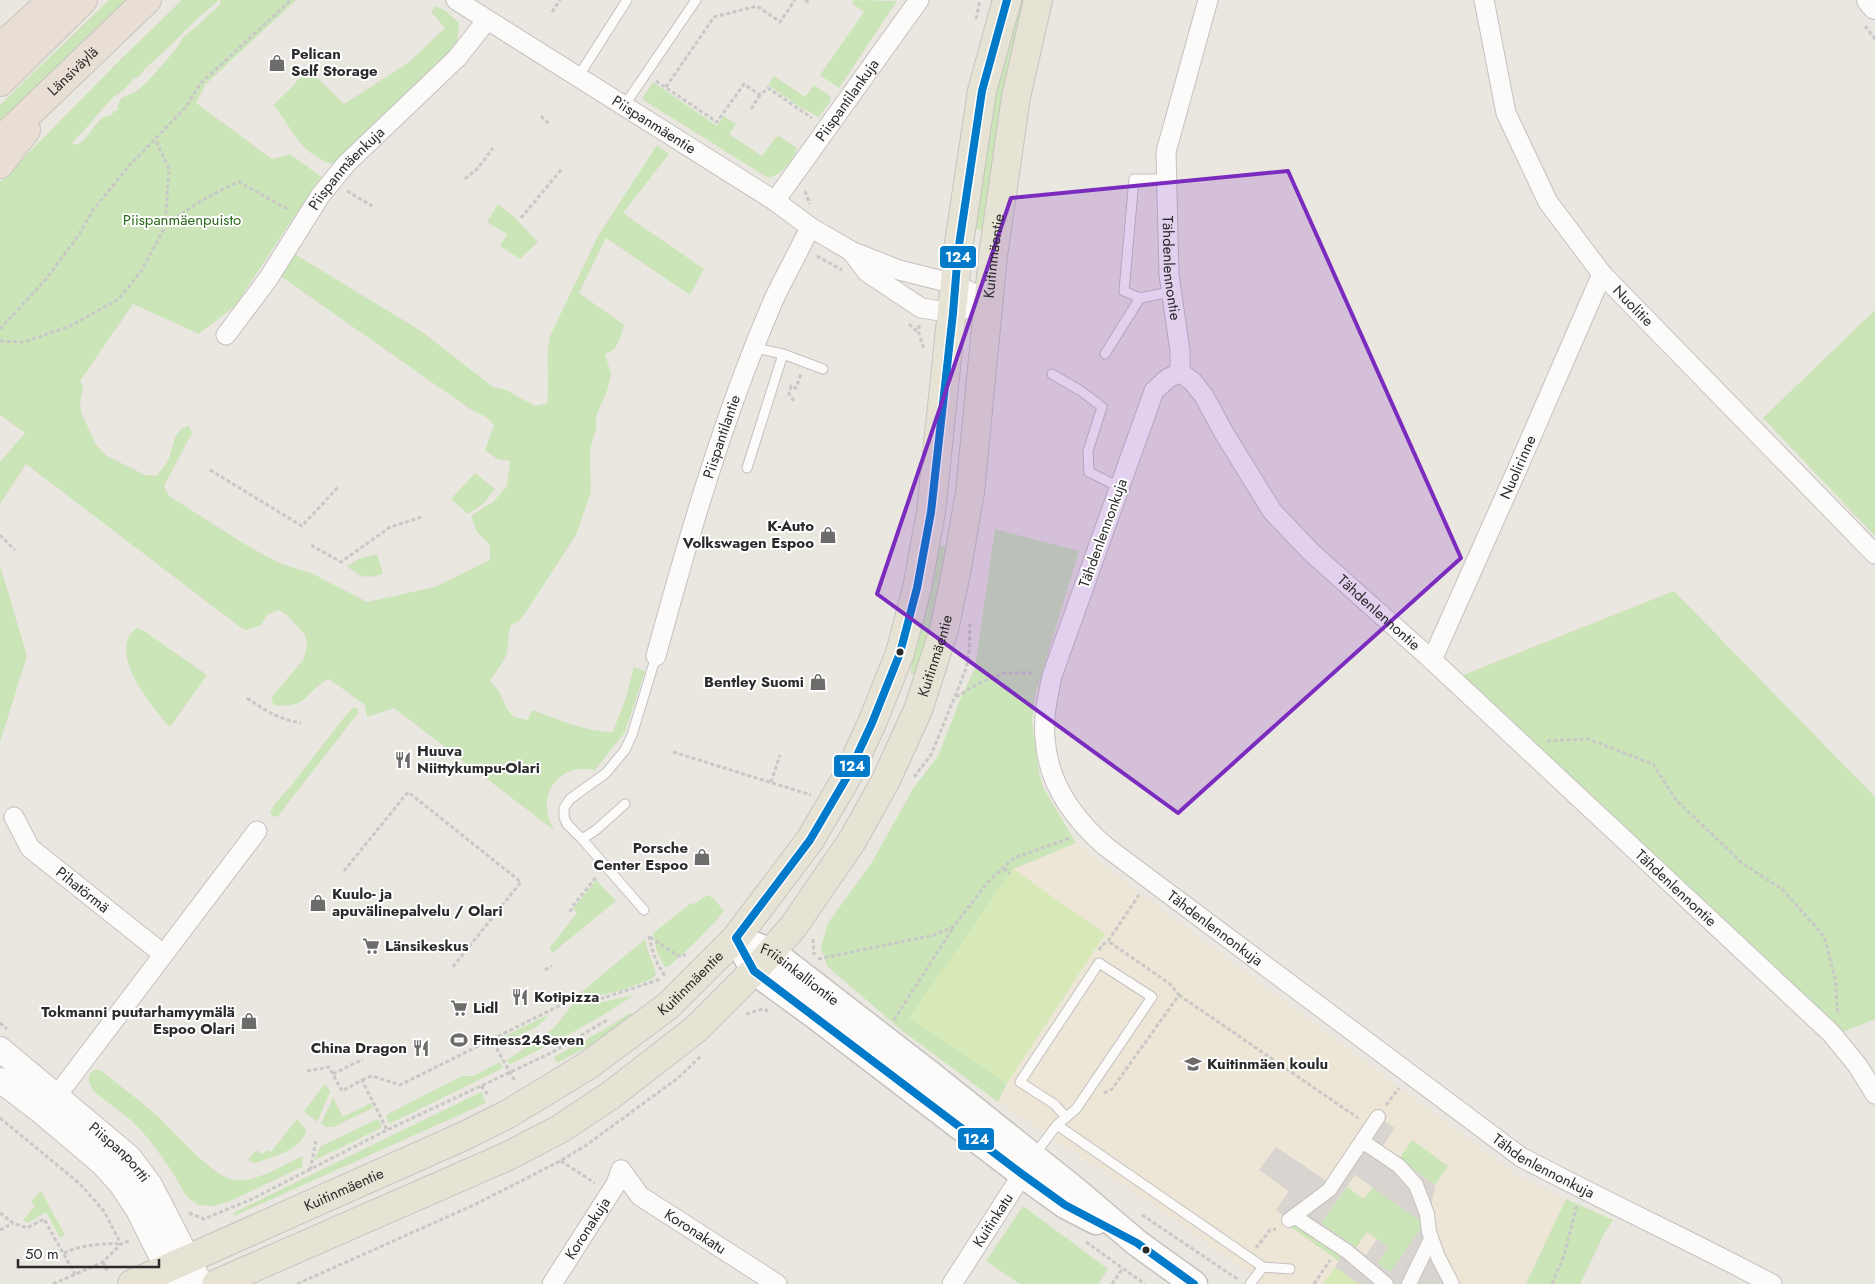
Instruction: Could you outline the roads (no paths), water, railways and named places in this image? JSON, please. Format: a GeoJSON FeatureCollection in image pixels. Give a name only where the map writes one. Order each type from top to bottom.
{"type":"FeatureCollection","features":[{"type":"Feature","properties":{"kind":"highway"},"geometry":{"type":"LineString","coordinates":[[0,48],[47,5],[56,0]]}},
{"type":"Feature","properties":{"kind":"highway"},"geometry":{"type":"LineString","coordinates":[[0,82],[83,0]]}},
{"type":"Feature","properties":{"kind":"highway","name":"Länsiväylä"},"geometry":{"type":"LineString","coordinates":[[0,141],[147,0]]}},
{"type":"Feature","properties":{"kind":"highway"},"geometry":{"type":"LineString","coordinates":[[0,164],[70,74]]}},
{"type":"Feature","properties":{"kind":"main road","name":"Kuitinmäentie"},"geometry":{"type":"LineString","coordinates":[[132,1284],[177,1270],[464,1136],[508,1114],[587,1066],[668,1006],[736,938],[810,840],[847,778],[872,723],[900,653],[917,588],[931,512],[959,243],[982,92],[1006,0]]}},
{"type":"Feature","properties":{"kind":"main road","name":"Kuitinmäentie"},"geometry":{"type":"LineString","coordinates":[[216,1284],[508,1156],[560,1128],[611,1095],[696,1029],[763,962],[793,927],[822,888],[852,841],[886,780],[918,710],[944,630],[970,492],[988,301],[1016,97],[1038,0]]}},
{"type":"Feature","properties":{"kind":"main road","name":"Friisinkalliontie"},"geometry":{"type":"LineString","coordinates":[[736,938],[763,962],[1028,1165],[1065,1205],[1137,1243],[1194,1284]]}},
{"type":"Feature","properties":{"kind":"street","name":"Piispanmäentie"},"geometry":{"type":"LineString","coordinates":[[456,0],[776,201],[810,228],[851,251],[898,270],[955,284],[988,301]]}},
{"type":"Feature","properties":{"kind":"street","name":"Piispantilankuja"},"geometry":{"type":"LineString","coordinates":[[776,201],[919,0]]}},
{"type":"Feature","properties":{"kind":"street","name":"Tähdenlennontie"},"geometry":{"type":"LineString","coordinates":[[1208,0],[1166,152],[1170,292],[1180,351],[1180,372],[1193,382],[1204,396],[1224,433],[1272,511],[1312,553],[1432,660],[1823,1026],[1858,1066],[1875,1094]]}},
{"type":"Feature","properties":{"kind":"street","name":"Nuolitie"},"geometry":{"type":"LineString","coordinates":[[1484,0],[1506,113],[1548,202],[1602,274],[1875,554]]}},
{"type":"Feature","properties":{"kind":"street"},"geometry":{"type":"LineString","coordinates":[[1869,0],[1875,7]]}},
{"type":"Feature","properties":{"kind":"street","name":"Piispanmäenkuja"},"geometry":{"type":"LineString","coordinates":[[226,334],[268,279],[320,196],[346,164],[457,58],[487,20]]}},
{"type":"Feature","properties":{"kind":"street","name":"Piispantilantie"},"geometry":{"type":"LineString","coordinates":[[656,656],[688,542],[726,428],[775,297],[810,228]]}},
{"type":"Feature","properties":{"kind":"street","name":"Piispanmäentie"},"geometry":{"type":"LineString","coordinates":[[851,251],[867,272],[921,308],[953,313],[988,301]]}},
{"type":"Feature","properties":{"kind":"street","name":"Nuolirinne"},"geometry":{"type":"LineString","coordinates":[[1432,660],[1602,274]]}},
{"type":"Feature","properties":{"kind":"street","name":"Tähdenlennonkuja"},"geometry":{"type":"LineString","coordinates":[[1180,372],[1167,378],[1154,391],[1052,676],[1046,708],[1045,737],[1049,763],[1069,809],[1087,830],[1105,846],[1521,1158],[1584,1191],[1694,1243],[1772,1284]]}},
{"type":"Feature","properties":{"kind":"street","name":"Pihatörmä"},"geometry":{"type":"LineString","coordinates":[[14,817],[30,848],[163,954]]}},
{"type":"Feature","properties":{"kind":"street"},"geometry":{"type":"LineString","coordinates":[[50,1105],[258,830]]}},
{"type":"Feature","properties":{"kind":"street","name":"Piispanportti"},"geometry":{"type":"LineString","coordinates":[[0,1049],[50,1105]]}},
{"type":"Feature","properties":{"kind":"street","name":"Piispanportti"},"geometry":{"type":"LineString","coordinates":[[0,1080],[50,1105],[129,1157],[150,1185],[177,1270],[201,1284]]}},
{"type":"Feature","properties":{"kind":"street"},"geometry":{"type":"LineString","coordinates":[[1374,1122],[1329,1190],[1291,1218],[1348,1252],[1386,1284]]}},
{"type":"Feature","properties":{"kind":"street"},"geometry":{"type":"LineString","coordinates":[[1362,1141],[1399,1166],[1416,1185],[1428,1214],[1431,1238],[1438,1257],[1452,1284]]}},
{"type":"Feature","properties":{"kind":"street","name":"Kuitinkatu"},"geometry":{"type":"LineString","coordinates":[[952,1284],[1028,1165]]}},
{"type":"Feature","properties":{"kind":"street","name":"Koronakuja"},"geometry":{"type":"LineString","coordinates":[[552,1284],[616,1184],[621,1170]]}},
{"type":"Feature","properties":{"kind":"street","name":"Koronakatu"},"geometry":{"type":"LineString","coordinates":[[621,1170],[640,1196],[778,1284]]}},
{"type":"Feature","properties":{"kind":"street"},"geometry":{"type":"LineString","coordinates":[[1409,1284],[1431,1238]]}},
{"type":"Feature","properties":{"kind":"lane"},"geometry":{"type":"LineString","coordinates":[[578,77],[626,0]]}},
{"type":"Feature","properties":{"kind":"lane"},"geometry":{"type":"LineString","coordinates":[[624,106],[696,0]]}},
{"type":"Feature","properties":{"kind":"lane"},"geometry":{"type":"LineString","coordinates":[[1166,179],[1134,179],[1124,291],[1140,298],[1170,292]]}},
{"type":"Feature","properties":{"kind":"lane"},"geometry":{"type":"LineString","coordinates":[[1105,354],[1140,298]]}},
{"type":"Feature","properties":{"kind":"lane"},"geometry":{"type":"LineString","coordinates":[[755,348],[783,354],[823,369]]}},
{"type":"Feature","properties":{"kind":"lane"},"geometry":{"type":"LineString","coordinates":[[747,468],[783,354]]}},
{"type":"Feature","properties":{"kind":"lane"},"geometry":{"type":"LineString","coordinates":[[1052,374],[1082,391],[1102,407],[1088,452],[1089,472],[1120,486]]}},
{"type":"Feature","properties":{"kind":"lane"},"geometry":{"type":"LineString","coordinates":[[644,910],[567,824],[564,817],[564,808],[570,799],[606,773],[625,750],[632,735],[656,656]]}},
{"type":"Feature","properties":{"kind":"lane"},"geometry":{"type":"LineString","coordinates":[[582,839],[596,830],[625,804]]}},
{"type":"Feature","properties":{"kind":"lane"},"geometry":{"type":"LineString","coordinates":[[1028,1165],[1057,1125],[1076,1109],[1152,997],[1099,963],[1020,1082],[1054,1104],[1066,1117]]}},
{"type":"Feature","properties":{"kind":"lane"},"geometry":{"type":"LineString","coordinates":[[1057,1125],[1263,1267],[1290,1268]]}},
{"type":"Feature","properties":{"kind":"lane"},"geometry":{"type":"LineString","coordinates":[[1250,1284],[1263,1267]]}},
{"type":"Feature","properties":{"kind":"place","name":"Pelican Self Storage"},"geometry":{"type":"Point","coordinates":[277,63]}},
{"type":"Feature","properties":{"kind":"place","name":"K-Auto Volkswagen Espoo"},"geometry":{"type":"Point","coordinates":[828,535]}},
{"type":"Feature","properties":{"kind":"place","name":"Bentley Suomi"},"geometry":{"type":"Point","coordinates":[818,682]}},
{"type":"Feature","properties":{"kind":"place","name":"Huuva Niittykumpu-Olari"},"geometry":{"type":"Point","coordinates":[403,760]}},
{"type":"Feature","properties":{"kind":"place","name":"Porsche Center Espoo"},"geometry":{"type":"Point","coordinates":[702,857]}},
{"type":"Feature","properties":{"kind":"place","name":"Kuulo- ja apuvälinepalvelu / Olari"},"geometry":{"type":"Point","coordinates":[318,903]}},
{"type":"Feature","properties":{"kind":"place","name":"Länsikeskus"},"geometry":{"type":"Point","coordinates":[371,946]}},
{"type":"Feature","properties":{"kind":"place","name":"Kotipizza"},"geometry":{"type":"Point","coordinates":[520,997]}},
{"type":"Feature","properties":{"kind":"place","name":"Lidl"},"geometry":{"type":"Point","coordinates":[459,1008]}},
{"type":"Feature","properties":{"kind":"place","name":"Tokmanni puutarhamyymälä Espoo Olari"},"geometry":{"type":"Point","coordinates":[249,1021]}},
{"type":"Feature","properties":{"kind":"place","name":"Fitness24Seven"},"geometry":{"type":"Point","coordinates":[459,1040]}},
{"type":"Feature","properties":{"kind":"place","name":"China Dragon"},"geometry":{"type":"Point","coordinates":[421,1048]}},
{"type":"Feature","properties":{"kind":"place","name":"Kuitinmäen koulu"},"geometry":{"type":"Point","coordinates":[1193,1064]}},
{"type":"Feature","properties":{"kind":"park label","name":"Piispanmäenpuisto"},"geometry":{"type":"Point","coordinates":[182,220]}}]}
